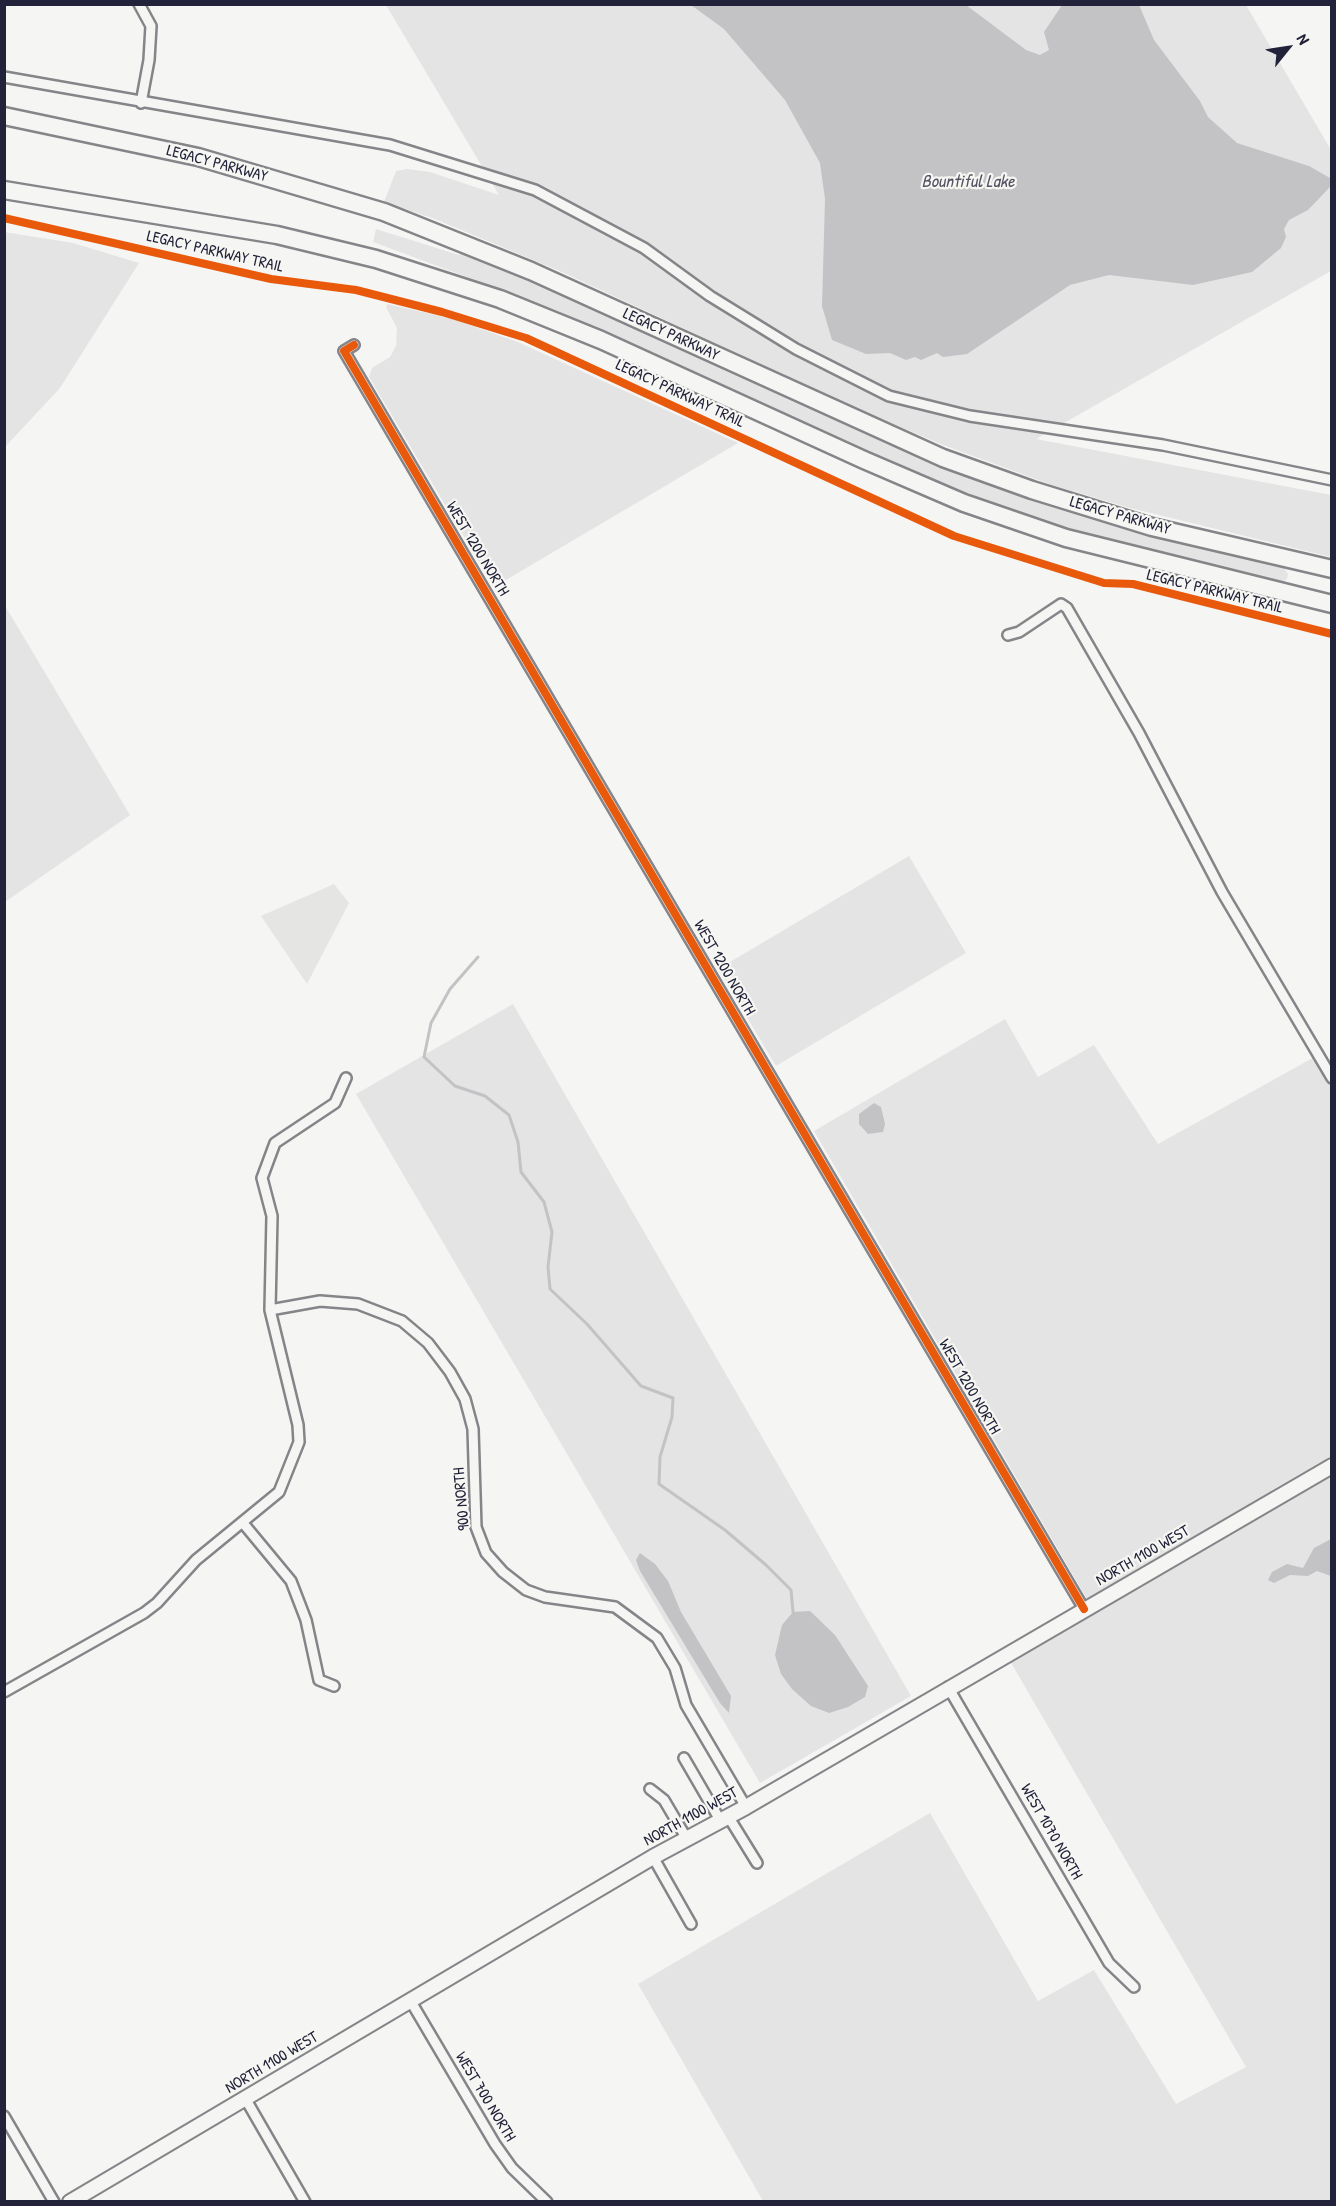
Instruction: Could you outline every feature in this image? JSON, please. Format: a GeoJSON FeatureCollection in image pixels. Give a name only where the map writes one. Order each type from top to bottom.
{"type":"FeatureCollection","features":[{"type":"Feature","properties":{"kind":"highway","name":"LEGACY PARKWAY"},"geometry":{"type":"LineString","coordinates":[[4,116],[198,157],[384,212],[531,271],[943,458],[1032,490],[1152,527],[1332,569]]}},
{"type":"Feature","properties":{"kind":"highway","name":"LEGACY PARKWAY"},"geometry":{"type":"LineString","coordinates":[[4,190],[277,235],[376,259],[500,299],[601,340],[964,503],[1066,538],[1332,604]]}},
{"type":"Feature","properties":{"kind":"street"},"geometry":{"type":"LineString","coordinates":[[138,4],[151,26],[149,60],[141,103]]}},
{"type":"Feature","properties":{"kind":"street"},"geometry":{"type":"LineString","coordinates":[[4,77],[141,103],[390,145],[535,190],[644,248],[710,296],[796,349],[889,396],[970,416],[1162,445],[1332,480]]}},
{"type":"Feature","properties":{"kind":"street","name":"WEST 1200 NORTH"},"geometry":{"type":"LineString","coordinates":[[354,345],[344,351],[1084,1609]]}},
{"type":"Feature","properties":{"kind":"street"},"geometry":{"type":"LineString","coordinates":[[1008,634],[1019,632],[1061,604],[1067,608],[1139,733],[1222,892],[1332,1078]]}},
{"type":"Feature","properties":{"kind":"street"},"geometry":{"type":"LineString","coordinates":[[4,1692],[144,1613],[157,1603],[196,1560],[279,1492],[299,1442],[298,1425],[270,1310],[272,1215],[262,1178],[275,1143],[335,1103],[346,1078]]}},
{"type":"Feature","properties":{"kind":"street","name":"900 NORTH"},"geometry":{"type":"LineString","coordinates":[[270,1310],[320,1301],[358,1304],[402,1321],[428,1343],[450,1372],[465,1399],[473,1430],[476,1527],[486,1553],[503,1572],[526,1590],[545,1597],[615,1607],[657,1638],[675,1668],[686,1705],[746,1807]]}},
{"type":"Feature","properties":{"kind":"street","name":"NORTH 1100 WEST"},"geometry":{"type":"LineString","coordinates":[[70,2202],[653,1857],[746,1807],[948,1687],[1332,1466]]}},
{"type":"Feature","properties":{"kind":"street"},"geometry":{"type":"LineString","coordinates":[[243,1523],[291,1581],[306,1620],[319,1680],[334,1686]]}},
{"type":"Feature","properties":{"kind":"street","name":"WEST 1070 NORTH"},"geometry":{"type":"LineString","coordinates":[[948,1687],[1109,1963],[1134,1987]]}},
{"type":"Feature","properties":{"kind":"street"},"geometry":{"type":"LineString","coordinates":[[684,1758],[757,1863]]}},
{"type":"Feature","properties":{"kind":"street"},"geometry":{"type":"LineString","coordinates":[[650,1789],[664,1800],[687,1839]]}},
{"type":"Feature","properties":{"kind":"street"},"geometry":{"type":"LineString","coordinates":[[653,1857],[691,1923]]}},
{"type":"Feature","properties":{"kind":"street","name":"WEST 700 NORTH"},"geometry":{"type":"LineString","coordinates":[[410,2000],[501,2152],[512,2168],[547,2202]]}},
{"type":"Feature","properties":{"kind":"street"},"geometry":{"type":"LineString","coordinates":[[245,2098],[305,2202]]}},
{"type":"Feature","properties":{"kind":"street"},"geometry":{"type":"LineString","coordinates":[[4,2116],[54,2202]]}},
{"type":"Feature","properties":{"kind":"shaded area"},"geometry":{"type":"Polygon","coordinates":[[[386,5],[1246,5],[1331,150],[1331,271],[1036,439],[1331,495],[1331,557],[1130,508],[1052,485],[943,445],[860,410],[564,273],[435,219],[384,202],[396,171],[407,169],[430,172],[499,195],[386,5]]]}},
{"type":"Feature","properties":{"kind":"shaded area"},"geometry":{"type":"Polygon","coordinates":[[[376,229],[459,255],[461,251],[523,277],[888,444],[949,469],[1079,515],[1284,568],[1288,574],[1287,579],[1283,582],[1225,570],[1096,538],[990,502],[875,455],[558,311],[373,242],[376,229]]]}},
{"type":"Feature","properties":{"kind":"shaded area"},"geometry":{"type":"Polygon","coordinates":[[[4,232],[73,243],[139,263],[60,388],[5,447],[4,232]]]}},
{"type":"Feature","properties":{"kind":"shaded area"},"geometry":{"type":"Polygon","coordinates":[[[387,304],[449,318],[518,342],[738,443],[494,587],[369,377],[372,368],[390,357],[396,346],[397,328],[386,307],[387,304]]]}},
{"type":"Feature","properties":{"kind":"shaded area"},"geometry":{"type":"Polygon","coordinates":[[[4,604],[130,815],[5,902],[4,902],[4,604]]]}},
{"type":"Feature","properties":{"kind":"shaded area"},"geometry":{"type":"Polygon","coordinates":[[[909,856],[966,953],[776,1066],[718,969],[909,856]]]}},
{"type":"Feature","properties":{"kind":"shaded area"},"geometry":{"type":"Polygon","coordinates":[[[334,884],[349,903],[307,984],[261,916],[334,884]]]}},
{"type":"Feature","properties":{"kind":"shaded area"},"geometry":{"type":"Polygon","coordinates":[[[513,1004],[911,1696],[760,1783],[356,1094],[513,1004]]]}},
{"type":"Feature","properties":{"kind":"shaded area"},"geometry":{"type":"Polygon","coordinates":[[[1005,1019],[1038,1077],[1094,1045],[1158,1144],[1318,1055],[1332,1079],[1331,1456],[1272,1490],[1281,1505],[1331,1476],[1331,2201],[763,2201],[638,1984],[930,1813],[1038,2001],[1094,1970],[1176,2104],[1246,2067],[1010,1661],[1094,1611],[814,1131],[1005,1019]]]}},
{"type":"Feature","properties":{"kind":"water","name":"Bountiful Lake"},"geometry":{"type":"Polygon","coordinates":[[[691,5],[966,5],[1026,50],[1040,55],[1049,50],[1044,32],[1062,5],[1139,5],[1154,40],[1200,101],[1208,117],[1237,143],[1309,166],[1330,178],[1330,187],[1308,210],[1289,220],[1284,229],[1286,237],[1281,248],[1252,272],[1193,285],[1109,275],[1070,285],[967,354],[943,357],[937,353],[921,360],[915,357],[906,360],[890,353],[866,354],[832,340],[822,306],[825,199],[820,163],[785,100],[724,29],[691,5]]]}},
{"type":"Feature","properties":{"kind":"water"},"geometry":{"type":"Polygon","coordinates":[[[874,1103],[881,1107],[885,1124],[883,1132],[868,1134],[859,1124],[859,1114],[874,1103]]]}},
{"type":"Feature","properties":{"kind":"water"},"geometry":{"type":"Polygon","coordinates":[[[1331,1539],[1331,1576],[1317,1571],[1308,1576],[1290,1575],[1274,1583],[1268,1580],[1272,1572],[1287,1564],[1303,1568],[1314,1548],[1331,1539]]]}},
{"type":"Feature","properties":{"kind":"water"},"geometry":{"type":"Polygon","coordinates":[[[640,1553],[655,1564],[668,1581],[681,1612],[731,1696],[729,1713],[720,1703],[640,1571],[636,1560],[640,1553]]]}},
{"type":"Feature","properties":{"kind":"water"},"geometry":{"type":"Polygon","coordinates":[[[810,1611],[835,1635],[868,1686],[865,1697],[848,1707],[829,1713],[811,1706],[792,1689],[781,1674],[775,1655],[782,1625],[793,1612],[810,1611]]]}},
{"type":"Feature","properties":{"kind":"waterway"},"geometry":{"type":"LineString","coordinates":[[478,957],[450,989],[431,1023],[424,1057],[455,1086],[485,1096],[509,1115],[518,1142],[521,1172],[544,1202],[552,1232],[548,1267],[550,1289],[587,1324],[641,1386],[673,1398],[672,1417],[660,1457],[659,1484],[725,1530],[766,1565],[791,1590],[793,1612]]}},
{"type":"Feature","properties":{"kind":"cycle path","name":"LEGACY PARKWAY TRAIL"},"geometry":{"type":"LineString","coordinates":[[4,218],[271,279],[356,290],[442,312],[526,338],[954,536],[1104,583],[1133,584],[1332,634]]}},
{"type":"Feature","properties":{"kind":"cycle path"},"geometry":{"type":"LineString","coordinates":[[354,345],[344,351],[1084,1609]]}}]}
